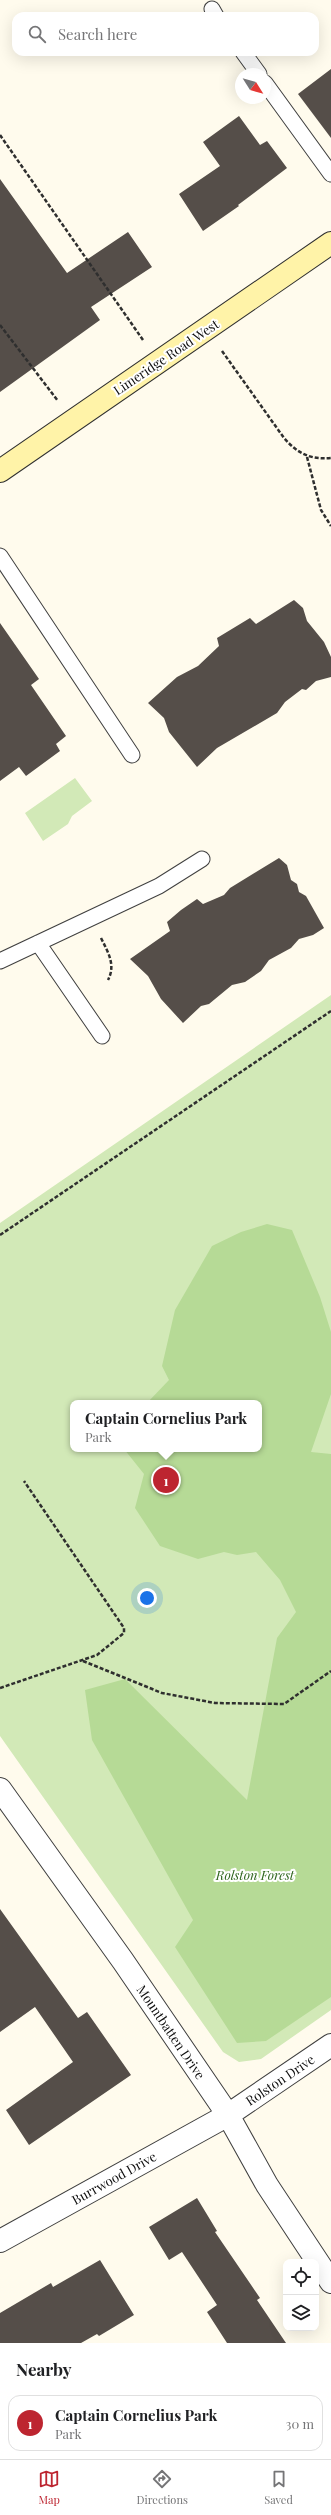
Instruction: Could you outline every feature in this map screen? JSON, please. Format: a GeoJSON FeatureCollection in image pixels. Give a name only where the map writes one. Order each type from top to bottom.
{"type":"FeatureCollection","features":[{"type":"Feature","properties":{"kind":"street","name":"Limeridge Road West"},"geometry":{"type":"LineString","coordinates":[[0,471],[331,243]]}},
{"type":"Feature","properties":{"kind":"street","name":"Mountbatten Drive"},"geometry":{"type":"LineString","coordinates":[[0,1789],[123,1961],[228,2115],[267,2185],[331,2282]]}},
{"type":"Feature","properties":{"kind":"street","name":"Rolston Drive"},"geometry":{"type":"LineString","coordinates":[[228,2115],[331,2045]]}},
{"type":"Feature","properties":{"kind":"street","name":"Burrwood Drive"},"geometry":{"type":"LineString","coordinates":[[0,2241],[228,2115]]}},
{"type":"Feature","properties":{"kind":"lane"},"geometry":{"type":"LineString","coordinates":[[245,56],[254,68]]}},
{"type":"Feature","properties":{"kind":"lane"},"geometry":{"type":"LineString","coordinates":[[271,91],[331,174]]}},
{"type":"Feature","properties":{"kind":"lane"},"geometry":{"type":"LineString","coordinates":[[0,556],[132,755]]}},
{"type":"Feature","properties":{"kind":"lane"},"geometry":{"type":"LineString","coordinates":[[0,961],[90,917],[159,886],[202,859]]}},
{"type":"Feature","properties":{"kind":"lane"},"geometry":{"type":"LineString","coordinates":[[38,943],[102,1036]]}},
{"type":"Feature","properties":{"kind":"path"},"geometry":{"type":"LineString","coordinates":[[0,134],[158,362]]}},
{"type":"Feature","properties":{"kind":"path"},"geometry":{"type":"LineString","coordinates":[[0,324],[73,421]]}},
{"type":"Feature","properties":{"kind":"path"},"geometry":{"type":"LineString","coordinates":[[206,329],[284,438],[294,449],[307,457],[331,458]]}},
{"type":"Feature","properties":{"kind":"path"},"geometry":{"type":"LineString","coordinates":[[307,457],[321,510],[331,526]]}},
{"type":"Feature","properties":{"kind":"path"},"geometry":{"type":"LineString","coordinates":[[90,917],[110,957],[112,971],[108,980]]}},
{"type":"Feature","properties":{"kind":"path"},"geometry":{"type":"LineString","coordinates":[[0,1235],[331,1011]]}},
{"type":"Feature","properties":{"kind":"path"},"geometry":{"type":"LineString","coordinates":[[0,1688],[98,1655],[124,1633],[124,1628],[24,1481]]}},
{"type":"Feature","properties":{"kind":"path"},"geometry":{"type":"LineString","coordinates":[[82,1660],[162,1693],[215,1703],[284,1704],[331,1671]]}},
{"type":"Feature","properties":{"kind":"green space"},"geometry":{"type":"Polygon","coordinates":[[[75,778],[92,801],[72,816],[68,824],[43,841],[25,813],[75,778]]]}},
{"type":"Feature","properties":{"kind":"green space"},"geometry":{"type":"Polygon","coordinates":[[[331,995],[331,2010],[261,2059],[239,2062],[223,2052],[0,1736],[0,1223],[331,995]]]}},
{"type":"Feature","properties":{"kind":"green space","name":"Rolston Forest"},"geometry":{"type":"Polygon","coordinates":[[[267,1224],[292,1230],[320,1297],[331,1332],[331,1394],[311,1452],[331,1454],[331,1997],[266,2041],[237,2043],[175,1947],[193,1920],[92,1740],[85,1690],[125,1679],[247,1800],[277,1638],[296,1612],[280,1580],[256,1552],[237,1555],[224,1552],[198,1559],[160,1546],[135,1508],[144,1474],[126,1452],[262,1452],[262,1400],[150,1400],[169,1380],[162,1366],[175,1310],[212,1246],[241,1232],[267,1224]]]}},
{"type":"Feature","properties":{"kind":"building"},"geometry":{"type":"Polygon","coordinates":[[[331,69],[331,138],[298,94],[331,69]]]}},
{"type":"Feature","properties":{"kind":"building"},"geometry":{"type":"Polygon","coordinates":[[[239,116],[260,145],[267,141],[287,168],[238,205],[239,206],[203,231],[179,194],[220,166],[203,142],[239,116]]]}},
{"type":"Feature","properties":{"kind":"building"},"geometry":{"type":"Polygon","coordinates":[[[0,179],[67,273],[128,232],[152,267],[91,307],[100,320],[0,392],[0,179]]]}},
{"type":"Feature","properties":{"kind":"building"},"geometry":{"type":"Polygon","coordinates":[[[294,600],[303,608],[307,621],[324,642],[331,657],[331,677],[316,681],[306,690],[302,689],[285,702],[277,713],[217,748],[197,767],[169,732],[164,718],[148,703],[177,677],[198,666],[219,646],[217,638],[250,618],[256,624],[294,600]]]}},
{"type":"Feature","properties":{"kind":"building"},"geometry":{"type":"Polygon","coordinates":[[[0,623],[39,679],[31,685],[66,736],[56,744],[60,751],[26,776],[19,767],[0,781],[0,623]]]}},
{"type":"Feature","properties":{"kind":"building"},"geometry":{"type":"Polygon","coordinates":[[[279,858],[287,865],[291,880],[297,884],[299,892],[306,896],[324,928],[313,935],[299,939],[291,948],[269,960],[261,971],[245,982],[232,985],[209,1004],[201,1006],[183,1023],[161,999],[148,976],[130,959],[170,931],[167,922],[197,899],[203,904],[224,895],[230,888],[279,858]]]}},
{"type":"Feature","properties":{"kind":"building"},"geometry":{"type":"Polygon","coordinates":[[[0,1909],[78,2018],[87,2012],[131,2075],[29,2145],[6,2110],[73,2062],[35,2007],[0,2032],[0,1909]]]}},
{"type":"Feature","properties":{"kind":"building"},"geometry":{"type":"Polygon","coordinates":[[[197,2198],[217,2231],[215,2232],[260,2298],[257,2300],[286,2343],[227,2343],[207,2312],[217,2305],[182,2252],[169,2260],[149,2227],[197,2198]]]}},
{"type":"Feature","properties":{"kind":"building"},"geometry":{"type":"Polygon","coordinates":[[[100,2260],[134,2315],[99,2336],[97,2334],[81,2343],[0,2343],[0,2313],[51,2283],[53,2287],[100,2260]]]}},
{"type":"Feature","properties":{"kind":"place","name":"Captain Cornelius Park"},"geometry":{"type":"Point","coordinates":[166,1480]}}]}
